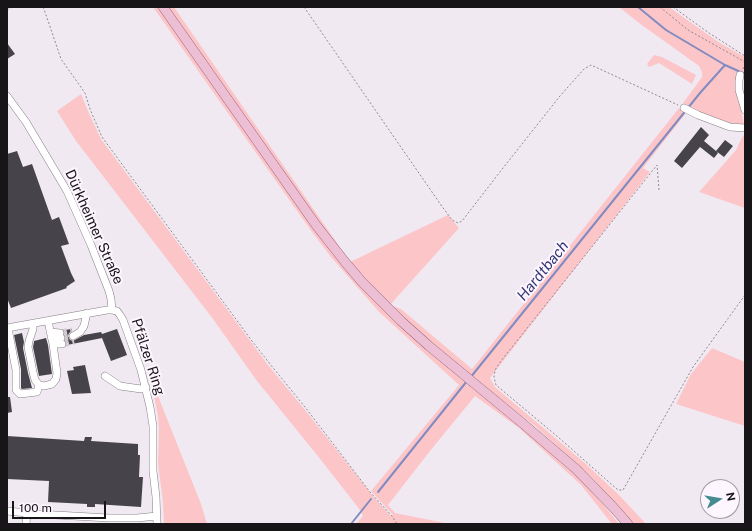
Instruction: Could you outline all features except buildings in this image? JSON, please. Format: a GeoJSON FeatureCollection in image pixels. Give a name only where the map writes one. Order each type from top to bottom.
{"type":"FeatureCollection","features":[{"type":"Feature","properties":{"kind":"main road"},"geometry":{"type":"LineString","coordinates":[[163,7],[293,194],[344,262],[401,321],[571,465],[599,492],[628,524]]}},
{"type":"Feature","properties":{"kind":"street"},"geometry":{"type":"LineString","coordinates":[[741,72],[738,85],[745,110]]}},
{"type":"Feature","properties":{"kind":"street","name":"Dürkheimer Straße"},"geometry":{"type":"LineString","coordinates":[[7,96],[26,122],[67,191],[92,245],[107,285],[112,310]]}},
{"type":"Feature","properties":{"kind":"street"},"geometry":{"type":"LineString","coordinates":[[687,110],[730,127],[745,128]]}},
{"type":"Feature","properties":{"kind":"street","name":"Pfälzer Ring"},"geometry":{"type":"LineString","coordinates":[[7,328],[87,313],[112,310],[116,311],[123,320],[141,370],[150,407],[153,426],[153,471],[157,524]]}},
{"type":"Feature","properties":{"kind":"street"},"geometry":{"type":"LineString","coordinates":[[74,335],[84,326],[87,313]]}},
{"type":"Feature","properties":{"kind":"street"},"geometry":{"type":"LineString","coordinates":[[33,324],[28,347],[32,372],[39,385],[44,386],[52,384],[56,379],[57,373],[48,321]]}},
{"type":"Feature","properties":{"kind":"street"},"geometry":{"type":"LineString","coordinates":[[7,328],[16,370],[16,390],[20,394],[37,392],[39,385]]}},
{"type":"Feature","properties":{"kind":"street"},"geometry":{"type":"LineString","coordinates":[[51,338],[61,338],[51,338]]}},
{"type":"Feature","properties":{"kind":"street"},"geometry":{"type":"LineString","coordinates":[[105,376],[120,386],[141,389],[146,387]]}},
{"type":"Feature","properties":{"kind":"street"},"geometry":{"type":"LineString","coordinates":[[7,511],[137,518],[157,516]]}},
{"type":"Feature","properties":{"kind":"street"},"geometry":{"type":"LineString","coordinates":[[26,524],[27,513]]}},
{"type":"Feature","properties":{"kind":"path"},"geometry":{"type":"LineString","coordinates":[[7,10],[12,7]]}},
{"type":"Feature","properties":{"kind":"path"},"geometry":{"type":"LineString","coordinates":[[43,7],[61,59],[85,93],[102,137],[252,342],[397,524]]}},
{"type":"Feature","properties":{"kind":"path"},"geometry":{"type":"LineString","coordinates":[[304,7],[440,205],[452,220],[458,223],[462,221],[560,96],[584,69],[591,65],[687,110]]}},
{"type":"Feature","properties":{"kind":"path"},"geometry":{"type":"LineString","coordinates":[[660,7],[688,30],[745,63],[741,72]]}},
{"type":"Feature","properties":{"kind":"path"},"geometry":{"type":"LineString","coordinates":[[673,7],[708,33],[745,56]]}},
{"type":"Feature","properties":{"kind":"path"},"geometry":{"type":"LineString","coordinates":[[659,190],[657,165],[495,370],[494,377],[496,385],[618,490],[623,490],[693,367],[745,295]]}},
{"type":"Feature","properties":{"kind":"shaded area"},"geometry":{"type":"Polygon","coordinates":[[[153,7],[159,7],[342,264],[565,463],[591,489],[619,524],[612,524],[581,485],[519,428],[475,396],[388,505],[395,513],[450,524],[356,524],[363,516],[360,510],[257,381],[213,319],[76,141],[57,111],[81,94],[101,139],[268,365],[373,496],[391,516],[393,515],[371,491],[459,385],[379,312],[331,257],[153,7]]]}},
{"type":"Feature","properties":{"kind":"shaded area"},"geometry":{"type":"Polygon","coordinates":[[[167,7],[174,7],[346,256],[319,225],[167,7]]]}},
{"type":"Feature","properties":{"kind":"shaded area"},"geometry":{"type":"Polygon","coordinates":[[[619,7],[669,7],[720,43],[745,57],[745,77],[738,74],[736,75],[736,87],[744,125],[731,125],[695,113],[683,103],[702,77],[702,72],[699,66],[619,7]]]}},
{"type":"Feature","properties":{"kind":"shaded area"},"geometry":{"type":"Polygon","coordinates":[[[654,55],[662,57],[696,75],[692,84],[659,63],[649,67],[647,64],[654,55]]]}},
{"type":"Feature","properties":{"kind":"shaded area"},"geometry":{"type":"Polygon","coordinates":[[[679,108],[686,113],[643,168],[650,172],[490,378],[495,387],[586,464],[619,495],[646,524],[634,524],[592,478],[535,426],[484,387],[410,325],[390,305],[401,309],[472,369],[679,108]]]}},
{"type":"Feature","properties":{"kind":"shaded area"},"geometry":{"type":"Polygon","coordinates":[[[743,135],[745,140],[745,208],[699,192],[736,150],[743,135]]]}},
{"type":"Feature","properties":{"kind":"shaded area"},"geometry":{"type":"Polygon","coordinates":[[[448,215],[459,228],[390,305],[351,262],[448,215]]]}},
{"type":"Feature","properties":{"kind":"shaded area"},"geometry":{"type":"Polygon","coordinates":[[[712,348],[745,362],[745,426],[676,404],[691,374],[712,348]]]}},
{"type":"Feature","properties":{"kind":"shaded area"},"geometry":{"type":"Polygon","coordinates":[[[150,376],[201,504],[207,524],[164,524],[158,464],[158,416],[150,376]]]}},
{"type":"Feature","properties":{"kind":"waterway"},"geometry":{"type":"LineString","coordinates":[[638,7],[666,30],[725,65],[745,74]]}},
{"type":"Feature","properties":{"kind":"waterway","name":"Hardtbach"},"geometry":{"type":"LineString","coordinates":[[470,378],[700,93],[725,65]]}},
{"type":"Feature","properties":{"kind":"waterway","name":"Hardtbach"},"geometry":{"type":"LineString","coordinates":[[378,492],[467,381]]}},
{"type":"Feature","properties":{"kind":"waterway","name":"Hardtbach"},"geometry":{"type":"LineString","coordinates":[[351,524],[371,499]]}},
{"type":"Feature","properties":{"kind":"tunnel"},"geometry":{"type":"LineString","coordinates":[[60,333],[72,331]]}},
{"type":"Feature","properties":{"kind":"tunnel"},"geometry":{"type":"LineString","coordinates":[[61,338],[73,336]]}},
{"type":"Feature","properties":{"kind":"tunnel"},"geometry":{"type":"LineString","coordinates":[[62,344],[74,341]]}}]}
